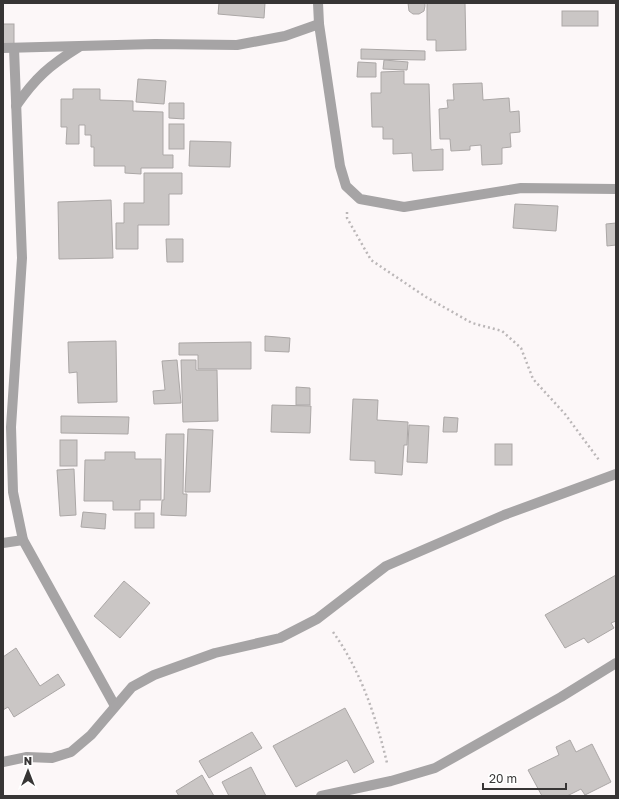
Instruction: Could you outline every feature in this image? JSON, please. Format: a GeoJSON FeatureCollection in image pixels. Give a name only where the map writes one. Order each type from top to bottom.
{"type":"FeatureCollection","features":[{"type":"Feature","properties":{"kind":"street"},"geometry":{"type":"LineString","coordinates":[[318,3],[319,24],[340,166],[346,186],[360,199],[404,207],[521,188],[616,189]]}},
{"type":"Feature","properties":{"kind":"street"},"geometry":{"type":"LineString","coordinates":[[3,48],[155,44],[238,45],[285,36],[319,24]]}},
{"type":"Feature","properties":{"kind":"street"},"geometry":{"type":"LineString","coordinates":[[16,106],[35,80],[57,60],[81,46]]}},
{"type":"Feature","properties":{"kind":"street"},"geometry":{"type":"LineString","coordinates":[[14,48],[22,258],[11,427],[13,492],[23,540],[115,706]]}},
{"type":"Feature","properties":{"kind":"street"},"geometry":{"type":"LineString","coordinates":[[3,762],[27,757],[52,758],[71,752],[91,735],[132,687],[154,675],[215,653],[280,638],[317,619],[386,566],[504,515],[611,477]]}},
{"type":"Feature","properties":{"kind":"street"},"geometry":{"type":"LineString","coordinates":[[3,543],[23,540]]}},
{"type":"Feature","properties":{"kind":"street"},"geometry":{"type":"LineString","coordinates":[[320,796],[391,781],[435,768],[561,697],[616,663]]}},
{"type":"Feature","properties":{"kind":"path"},"geometry":{"type":"LineString","coordinates":[[346,186],[347,218],[371,260],[426,297],[472,323],[502,331],[521,348],[533,379],[565,414],[611,477]]}},
{"type":"Feature","properties":{"kind":"path"},"geometry":{"type":"LineString","coordinates":[[317,619],[333,632],[346,651],[369,698],[380,733],[391,781]]}},
{"type":"Feature","properties":{"kind":"building"},"geometry":{"type":"Polygon","coordinates":[[[219,3],[265,3],[264,18],[218,14],[219,3]]]}},
{"type":"Feature","properties":{"kind":"building"},"geometry":{"type":"Polygon","coordinates":[[[408,3],[425,3],[424,11],[419,14],[413,14],[409,11],[408,3]]]}},
{"type":"Feature","properties":{"kind":"building"},"geometry":{"type":"Polygon","coordinates":[[[427,3],[465,3],[466,50],[436,51],[436,40],[427,40],[427,3]]]}},
{"type":"Feature","properties":{"kind":"building"},"geometry":{"type":"Polygon","coordinates":[[[562,11],[598,11],[598,26],[562,26],[562,11]]]}},
{"type":"Feature","properties":{"kind":"building"},"geometry":{"type":"Polygon","coordinates":[[[3,24],[14,24],[14,44],[3,44],[3,24]]]}},
{"type":"Feature","properties":{"kind":"building"},"geometry":{"type":"Polygon","coordinates":[[[361,49],[425,51],[425,60],[361,59],[361,49]]]}},
{"type":"Feature","properties":{"kind":"building"},"geometry":{"type":"Polygon","coordinates":[[[384,60],[408,62],[407,70],[383,69],[384,60]]]}},
{"type":"Feature","properties":{"kind":"building"},"geometry":{"type":"Polygon","coordinates":[[[358,62],[376,63],[376,77],[357,77],[358,62]]]}},
{"type":"Feature","properties":{"kind":"building"},"geometry":{"type":"Polygon","coordinates":[[[404,71],[404,84],[429,84],[431,150],[443,149],[443,170],[413,171],[412,153],[393,154],[393,139],[383,139],[383,127],[372,127],[371,93],[381,93],[381,72],[404,71]]]}},
{"type":"Feature","properties":{"kind":"building"},"geometry":{"type":"Polygon","coordinates":[[[138,79],[166,81],[164,104],[136,102],[138,79]]]}},
{"type":"Feature","properties":{"kind":"building"},"geometry":{"type":"Polygon","coordinates":[[[482,83],[483,100],[509,98],[510,112],[519,111],[520,132],[510,133],[511,147],[502,148],[502,164],[482,165],[481,145],[470,146],[470,150],[451,151],[450,139],[440,139],[439,109],[448,108],[447,100],[454,100],[453,84],[482,83]]]}},
{"type":"Feature","properties":{"kind":"building"},"geometry":{"type":"Polygon","coordinates":[[[73,89],[100,89],[100,100],[133,101],[133,111],[163,112],[163,155],[173,155],[173,168],[141,168],[141,174],[125,173],[125,166],[94,166],[94,147],[91,147],[91,135],[85,135],[85,125],[79,125],[79,144],[66,144],[67,127],[61,127],[61,99],[73,99],[73,89]]]}},
{"type":"Feature","properties":{"kind":"building"},"geometry":{"type":"Polygon","coordinates":[[[169,103],[184,103],[184,119],[169,118],[169,103]]]}},
{"type":"Feature","properties":{"kind":"building"},"geometry":{"type":"Polygon","coordinates":[[[169,124],[184,124],[184,149],[169,149],[169,124]]]}},
{"type":"Feature","properties":{"kind":"building"},"geometry":{"type":"Polygon","coordinates":[[[190,141],[231,142],[230,167],[189,166],[190,141]]]}},
{"type":"Feature","properties":{"kind":"building"},"geometry":{"type":"Polygon","coordinates":[[[144,173],[182,173],[182,194],[169,194],[169,225],[138,225],[138,249],[116,249],[116,223],[124,223],[124,203],[144,203],[144,173]]]}},
{"type":"Feature","properties":{"kind":"building"},"geometry":{"type":"Polygon","coordinates":[[[111,200],[113,258],[59,259],[58,202],[111,200]]]}},
{"type":"Feature","properties":{"kind":"building"},"geometry":{"type":"Polygon","coordinates":[[[515,204],[558,206],[556,231],[513,228],[515,204]]]}},
{"type":"Feature","properties":{"kind":"building"},"geometry":{"type":"Polygon","coordinates":[[[616,223],[616,245],[607,246],[606,224],[616,223]]]}},
{"type":"Feature","properties":{"kind":"building"},"geometry":{"type":"Polygon","coordinates":[[[166,239],[183,239],[183,262],[167,262],[166,239]]]}},
{"type":"Feature","properties":{"kind":"building"},"geometry":{"type":"Polygon","coordinates":[[[265,336],[290,338],[289,352],[265,351],[265,336]]]}},
{"type":"Feature","properties":{"kind":"building"},"geometry":{"type":"Polygon","coordinates":[[[116,341],[117,402],[78,403],[77,372],[69,373],[68,342],[116,341]]]}},
{"type":"Feature","properties":{"kind":"building"},"geometry":{"type":"Polygon","coordinates":[[[251,342],[251,369],[198,369],[198,355],[179,355],[179,343],[251,342]]]}},
{"type":"Feature","properties":{"kind":"building"},"geometry":{"type":"Polygon","coordinates":[[[177,360],[181,403],[154,404],[153,391],[165,390],[162,361],[177,360]]]}},
{"type":"Feature","properties":{"kind":"building"},"geometry":{"type":"Polygon","coordinates":[[[181,360],[196,360],[196,370],[217,370],[218,421],[183,422],[181,360]]]}},
{"type":"Feature","properties":{"kind":"building"},"geometry":{"type":"Polygon","coordinates":[[[296,387],[310,388],[310,405],[296,405],[296,387]]]}},
{"type":"Feature","properties":{"kind":"building"},"geometry":{"type":"Polygon","coordinates":[[[353,399],[378,400],[377,420],[408,422],[407,445],[404,445],[402,475],[375,473],[375,461],[350,460],[353,399]]]}},
{"type":"Feature","properties":{"kind":"building"},"geometry":{"type":"Polygon","coordinates":[[[272,405],[311,406],[310,433],[271,432],[272,405]]]}},
{"type":"Feature","properties":{"kind":"building"},"geometry":{"type":"Polygon","coordinates":[[[61,416],[129,417],[128,434],[61,433],[61,416]]]}},
{"type":"Feature","properties":{"kind":"building"},"geometry":{"type":"Polygon","coordinates":[[[444,417],[458,418],[457,432],[443,432],[444,417]]]}},
{"type":"Feature","properties":{"kind":"building"},"geometry":{"type":"Polygon","coordinates":[[[409,425],[429,426],[427,463],[407,462],[409,425]]]}},
{"type":"Feature","properties":{"kind":"building"},"geometry":{"type":"Polygon","coordinates":[[[188,429],[213,430],[210,492],[185,492],[188,429]]]}},
{"type":"Feature","properties":{"kind":"building"},"geometry":{"type":"Polygon","coordinates":[[[166,434],[184,434],[183,494],[187,494],[186,516],[161,515],[162,500],[164,500],[166,434]]]}},
{"type":"Feature","properties":{"kind":"building"},"geometry":{"type":"Polygon","coordinates":[[[60,440],[77,440],[77,466],[60,466],[60,440]]]}},
{"type":"Feature","properties":{"kind":"building"},"geometry":{"type":"Polygon","coordinates":[[[495,444],[512,444],[512,465],[495,465],[495,444]]]}},
{"type":"Feature","properties":{"kind":"building"},"geometry":{"type":"Polygon","coordinates":[[[105,452],[135,452],[135,459],[161,459],[161,500],[140,500],[140,510],[113,510],[113,501],[84,501],[85,460],[105,460],[105,452]]]}},
{"type":"Feature","properties":{"kind":"building"},"geometry":{"type":"Polygon","coordinates":[[[74,469],[76,515],[60,516],[57,470],[74,469]]]}},
{"type":"Feature","properties":{"kind":"building"},"geometry":{"type":"Polygon","coordinates":[[[83,512],[106,514],[105,529],[81,527],[83,512]]]}},
{"type":"Feature","properties":{"kind":"building"},"geometry":{"type":"Polygon","coordinates":[[[135,513],[154,513],[154,528],[135,528],[135,513]]]}},
{"type":"Feature","properties":{"kind":"building"},"geometry":{"type":"Polygon","coordinates":[[[616,575],[616,621],[611,623],[614,628],[588,643],[584,638],[565,648],[545,615],[616,575]]]}},
{"type":"Feature","properties":{"kind":"building"},"geometry":{"type":"Polygon","coordinates":[[[124,581],[150,603],[120,638],[94,616],[124,581]]]}},
{"type":"Feature","properties":{"kind":"building"},"geometry":{"type":"Polygon","coordinates":[[[16,648],[40,686],[58,674],[65,685],[14,717],[8,707],[3,710],[3,657],[16,648]]]}},
{"type":"Feature","properties":{"kind":"building"},"geometry":{"type":"Polygon","coordinates":[[[345,708],[374,762],[354,773],[347,760],[296,787],[273,746],[345,708]]]}},
{"type":"Feature","properties":{"kind":"building"},"geometry":{"type":"Polygon","coordinates":[[[252,732],[262,748],[209,778],[199,761],[252,732]]]}},
{"type":"Feature","properties":{"kind":"building"},"geometry":{"type":"Polygon","coordinates":[[[570,740],[576,752],[592,744],[611,782],[585,795],[581,789],[567,796],[542,796],[528,770],[559,755],[556,747],[570,740]]]}},
{"type":"Feature","properties":{"kind":"building"},"geometry":{"type":"Polygon","coordinates":[[[251,767],[266,796],[229,796],[222,782],[251,767]]]}},
{"type":"Feature","properties":{"kind":"building"},"geometry":{"type":"Polygon","coordinates":[[[202,775],[214,796],[179,796],[176,791],[202,775]]]}}]}
